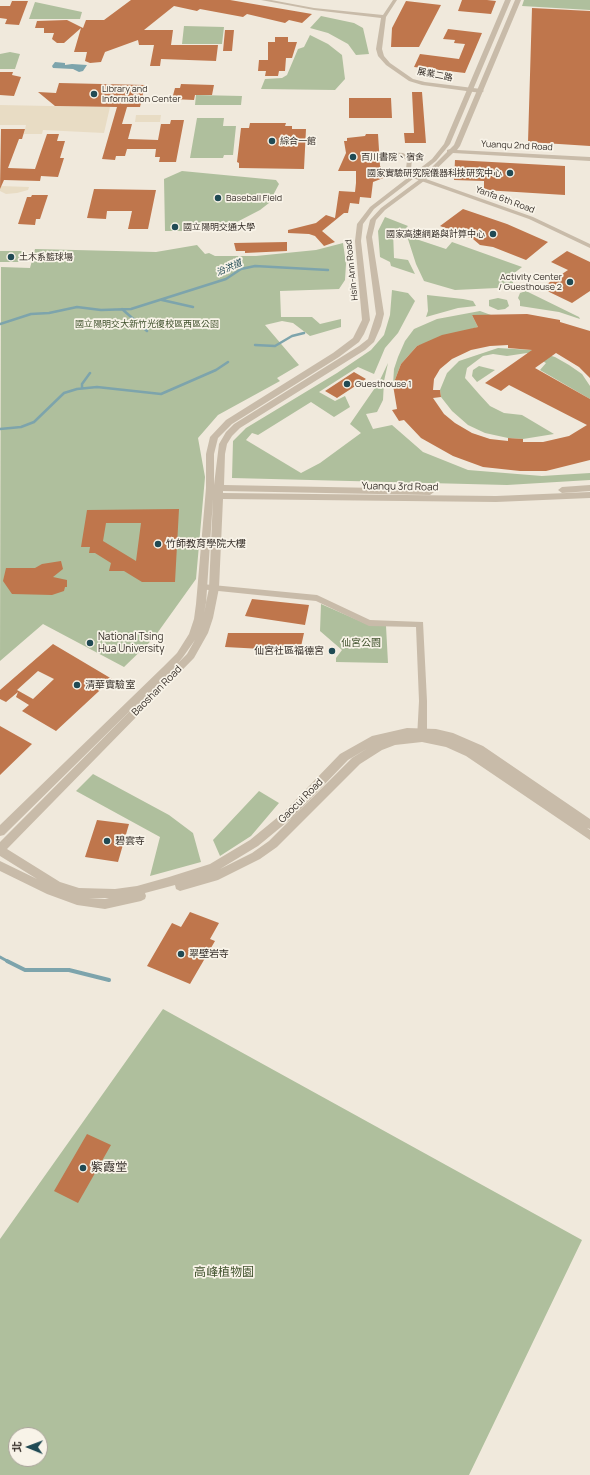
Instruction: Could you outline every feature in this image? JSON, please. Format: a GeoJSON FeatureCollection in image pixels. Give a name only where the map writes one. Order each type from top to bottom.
{"type":"FeatureCollection","features":[{"type":"Feature","properties":{"kind":"street"},"geometry":{"type":"LineString","coordinates":[[263,0],[318,10],[384,17]]}},
{"type":"Feature","properties":{"kind":"street","name":"展業二路"},"geometry":{"type":"LineString","coordinates":[[395,0],[384,17],[379,48],[381,56],[388,64],[411,80],[424,84],[481,91]]}},
{"type":"Feature","properties":{"kind":"street","name":"Hsin-Ann Road"},"geometry":{"type":"LineString","coordinates":[[210,492],[212,444],[220,429],[238,415],[336,355],[356,340],[360,334],[366,320],[358,236],[360,224],[372,208],[445,147],[471,90],[508,0]]}},
{"type":"Feature","properties":{"kind":"street"},"geometry":{"type":"LineString","coordinates":[[220,492],[221,454],[223,444],[229,434],[237,426],[362,348],[374,333],[380,314],[370,249],[370,229],[373,220],[383,208],[422,180],[455,148],[481,91],[518,0]]}},
{"type":"Feature","properties":{"kind":"street","name":"Yuanqu 2nd Road"},"geometry":{"type":"LineString","coordinates":[[445,147],[590,159]]}},
{"type":"Feature","properties":{"kind":"street","name":"Yuanqu 2nd Road"},"geometry":{"type":"LineString","coordinates":[[455,148],[590,154]]}},
{"type":"Feature","properties":{"kind":"street"},"geometry":{"type":"LineString","coordinates":[[389,154],[403,155],[410,159],[409,169]]}},
{"type":"Feature","properties":{"kind":"street","name":"Yanfa 6th Road"},"geometry":{"type":"LineString","coordinates":[[412,176],[531,218],[590,246]]}},
{"type":"Feature","properties":{"kind":"street","name":"Yuanqu 3rd Road"},"geometry":{"type":"LineString","coordinates":[[210,492],[487,492],[590,488]]}},
{"type":"Feature","properties":{"kind":"street","name":"Baoshan Road"},"geometry":{"type":"LineString","coordinates":[[0,832],[180,655],[193,635],[199,619],[210,492]]}},
{"type":"Feature","properties":{"kind":"street","name":"Yuanqu 3rd Road"},"geometry":{"type":"LineString","coordinates":[[220,492],[496,499],[590,495]]}},
{"type":"Feature","properties":{"kind":"street","name":"Baoshan Road"},"geometry":{"type":"LineString","coordinates":[[0,850],[191,656],[204,633],[214,588],[220,492]]}},
{"type":"Feature","properties":{"kind":"street"},"geometry":{"type":"LineString","coordinates":[[202,587],[317,598],[369,622],[420,624],[423,701],[422,735]]}},
{"type":"Feature","properties":{"kind":"street","name":"Gaocui Road"},"geometry":{"type":"LineString","coordinates":[[0,866],[51,891],[105,904],[156,893],[218,874],[243,862],[273,844],[356,761],[378,747],[395,741],[422,735],[453,737],[479,749],[590,825]]}},
{"type":"Feature","properties":{"kind":"street","name":"Gaocui Road"},"geometry":{"type":"LineString","coordinates":[[422,735],[470,753],[590,836]]}},
{"type":"Feature","properties":{"kind":"street","name":"Gaocui Road"},"geometry":{"type":"LineString","coordinates":[[0,850],[57,886],[82,898]]}},
{"type":"Feature","properties":{"kind":"green space"},"geometry":{"type":"Polygon","coordinates":[[[524,0],[590,0],[590,10],[522,6],[524,0]]]}},
{"type":"Feature","properties":{"kind":"green space"},"geometry":{"type":"Polygon","coordinates":[[[35,2],[82,12],[80,19],[29,19],[35,2]]]}},
{"type":"Feature","properties":{"kind":"green space"},"geometry":{"type":"Polygon","coordinates":[[[321,16],[354,23],[363,28],[369,54],[356,55],[348,44],[328,33],[310,28],[321,16]]]}},
{"type":"Feature","properties":{"kind":"green space"},"geometry":{"type":"Polygon","coordinates":[[[184,26],[224,27],[222,44],[182,44],[184,26]]]}},
{"type":"Feature","properties":{"kind":"green space"},"geometry":{"type":"Polygon","coordinates":[[[310,35],[328,44],[342,55],[345,79],[335,90],[261,89],[265,79],[282,78],[287,75],[298,49],[304,47],[310,35]]]}},
{"type":"Feature","properties":{"kind":"green space"},"geometry":{"type":"Polygon","coordinates":[[[10,52],[20,54],[15,69],[0,69],[0,54],[10,52]]]}},
{"type":"Feature","properties":{"kind":"green space"},"geometry":{"type":"Polygon","coordinates":[[[196,95],[242,96],[241,105],[195,105],[196,95]]]}},
{"type":"Feature","properties":{"kind":"green space"},"geometry":{"type":"Polygon","coordinates":[[[197,118],[224,118],[223,126],[236,126],[233,155],[224,155],[223,158],[190,158],[197,118]]]}},
{"type":"Feature","properties":{"kind":"green space","name":"Baseball Field"},"geometry":{"type":"Polygon","coordinates":[[[182,171],[276,180],[279,184],[269,203],[260,210],[235,223],[205,231],[165,231],[164,179],[182,171]]]}},
{"type":"Feature","properties":{"kind":"green space"},"geometry":{"type":"Polygon","coordinates":[[[385,217],[408,226],[402,232],[393,231],[394,258],[408,260],[415,274],[391,266],[390,262],[380,257],[378,231],[385,217]]]}},
{"type":"Feature","properties":{"kind":"green space"},"geometry":{"type":"Polygon","coordinates":[[[407,236],[446,249],[452,242],[522,267],[513,274],[513,283],[497,288],[455,290],[424,281],[416,264],[407,236]]]}},
{"type":"Feature","properties":{"kind":"green space","name":"國立陽明交大新竹光復校區西區公園"},"geometry":{"type":"Polygon","coordinates":[[[343,243],[346,264],[345,280],[339,289],[280,291],[281,317],[312,317],[320,324],[341,319],[341,327],[310,336],[293,323],[282,321],[265,325],[299,365],[277,378],[280,381],[218,415],[198,438],[205,477],[196,579],[153,639],[124,667],[43,624],[0,661],[1,267],[30,268],[35,249],[156,252],[197,245],[205,254],[209,253],[215,256],[256,256],[316,250],[343,243]]]}},
{"type":"Feature","properties":{"kind":"green space","name":"土木系籃球場"},"geometry":{"type":"Polygon","coordinates":[[[0,251],[24,251],[21,262],[0,262],[0,251]]]}},
{"type":"Feature","properties":{"kind":"green space"},"geometry":{"type":"Polygon","coordinates":[[[392,290],[408,293],[415,301],[398,333],[385,348],[374,374],[358,367],[319,392],[335,401],[345,396],[350,407],[334,417],[311,402],[258,435],[252,433],[246,440],[301,473],[320,463],[361,433],[350,424],[379,382],[388,363],[384,381],[383,400],[377,412],[366,414],[373,429],[392,425],[423,452],[468,470],[542,476],[590,473],[590,480],[507,485],[232,478],[233,441],[246,428],[337,373],[371,350],[384,335],[390,315],[392,290]]]}},
{"type":"Feature","properties":{"kind":"green space"},"geometry":{"type":"Polygon","coordinates":[[[526,291],[579,317],[580,319],[559,312],[520,306],[520,301],[518,298],[520,293],[526,291]]]}},
{"type":"Feature","properties":{"kind":"green space"},"geometry":{"type":"Polygon","coordinates":[[[427,295],[473,301],[476,306],[458,308],[426,317],[428,311],[427,295]]]}},
{"type":"Feature","properties":{"kind":"green space"},"geometry":{"type":"Polygon","coordinates":[[[498,298],[507,300],[509,306],[505,309],[498,310],[489,306],[489,300],[498,298]]]}},
{"type":"Feature","properties":{"kind":"green space"},"geometry":{"type":"Polygon","coordinates":[[[480,311],[491,315],[472,315],[478,327],[417,346],[401,364],[393,385],[394,369],[398,357],[405,341],[414,329],[437,319],[480,311]]]}},
{"type":"Feature","properties":{"kind":"green space"},"geometry":{"type":"Polygon","coordinates":[[[498,348],[531,350],[555,357],[582,374],[590,386],[590,399],[540,370],[546,363],[527,353],[507,356],[493,354],[483,356],[467,368],[465,378],[479,394],[490,406],[504,413],[522,415],[554,434],[523,439],[508,438],[485,433],[468,425],[452,411],[441,397],[440,390],[447,373],[459,361],[498,348]]]}},
{"type":"Feature","properties":{"kind":"green space"},"geometry":{"type":"Polygon","coordinates":[[[479,366],[495,370],[477,382],[472,376],[473,370],[479,366]]]}},
{"type":"Feature","properties":{"kind":"green space","name":"仙宮公園"},"geometry":{"type":"Polygon","coordinates":[[[321,604],[369,625],[386,626],[388,663],[336,662],[336,658],[342,650],[320,631],[321,604]]]}},
{"type":"Feature","properties":{"kind":"green space"},"geometry":{"type":"Polygon","coordinates":[[[93,774],[169,815],[193,833],[201,862],[150,876],[160,837],[76,791],[93,774]]]}},
{"type":"Feature","properties":{"kind":"green space"},"geometry":{"type":"Polygon","coordinates":[[[259,791],[279,803],[251,836],[220,856],[213,840],[259,791]]]}},
{"type":"Feature","properties":{"kind":"green space","name":"高峰植物園"},"geometry":{"type":"Polygon","coordinates":[[[163,1009],[582,1240],[469,1475],[0,1475],[0,1239],[163,1009]]]}},
{"type":"Feature","properties":{"kind":"shaded area"},"geometry":{"type":"Polygon","coordinates":[[[0,105],[110,107],[104,133],[43,130],[42,134],[24,134],[26,125],[0,125],[0,105]]]}},
{"type":"Feature","properties":{"kind":"shaded area"},"geometry":{"type":"Polygon","coordinates":[[[136,115],[161,115],[160,122],[135,122],[136,115]]]}},
{"type":"Feature","properties":{"kind":"shaded area"},"geometry":{"type":"Polygon","coordinates":[[[0,186],[29,187],[28,190],[6,194],[0,191],[0,186]]]}},
{"type":"Feature","properties":{"kind":"water"},"geometry":{"type":"Polygon","coordinates":[[[55,62],[65,63],[65,65],[87,65],[83,71],[79,72],[73,69],[53,68],[52,66],[55,62]]]}},
{"type":"Feature","properties":{"kind":"building"},"geometry":{"type":"Polygon","coordinates":[[[131,0],[230,0],[312,14],[302,23],[289,20],[285,23],[247,14],[243,17],[200,9],[197,11],[174,6],[144,30],[173,30],[171,45],[218,45],[216,61],[161,59],[160,66],[150,66],[154,45],[139,45],[138,40],[105,52],[101,62],[90,63],[85,61],[87,52],[74,52],[81,28],[64,43],[57,43],[52,39],[54,33],[44,33],[44,28],[35,28],[37,21],[67,20],[83,28],[86,20],[104,20],[131,0]]]}},
{"type":"Feature","properties":{"kind":"building"},"geometry":{"type":"Polygon","coordinates":[[[462,0],[496,1],[491,14],[458,11],[462,0]]]}},
{"type":"Feature","properties":{"kind":"building"},"geometry":{"type":"Polygon","coordinates":[[[12,1],[28,1],[19,25],[5,24],[7,19],[0,18],[0,6],[10,6],[12,1]]]}},
{"type":"Feature","properties":{"kind":"building"},"geometry":{"type":"Polygon","coordinates":[[[406,1],[441,5],[419,47],[391,47],[392,28],[406,1]]]}},
{"type":"Feature","properties":{"kind":"building"},"geometry":{"type":"Polygon","coordinates":[[[532,8],[590,11],[590,146],[528,142],[532,8]]]}},
{"type":"Feature","properties":{"kind":"building"},"geometry":{"type":"Polygon","coordinates":[[[448,29],[482,33],[465,73],[414,67],[420,54],[459,59],[465,44],[454,43],[455,40],[443,39],[448,29]]]}},
{"type":"Feature","properties":{"kind":"building"},"geometry":{"type":"Polygon","coordinates":[[[225,30],[234,30],[232,51],[223,51],[225,30]]]}},
{"type":"Feature","properties":{"kind":"building"},"geometry":{"type":"Polygon","coordinates":[[[275,37],[288,37],[288,42],[297,42],[292,58],[286,58],[285,71],[279,71],[278,76],[265,76],[266,71],[258,71],[259,60],[268,60],[268,42],[275,42],[275,37]]]}},
{"type":"Feature","properties":{"kind":"building"},"geometry":{"type":"Polygon","coordinates":[[[0,72],[13,72],[12,75],[21,77],[14,96],[0,95],[0,72]]]}},
{"type":"Feature","properties":{"kind":"building"},"geometry":{"type":"Polygon","coordinates":[[[59,83],[145,85],[140,107],[127,107],[122,124],[132,124],[128,139],[158,140],[161,124],[170,124],[171,120],[184,120],[176,162],[159,162],[160,157],[155,157],[156,149],[127,149],[125,156],[116,156],[115,160],[102,159],[117,107],[55,106],[38,92],[56,93],[59,83]]]}},
{"type":"Feature","properties":{"kind":"building"},"geometry":{"type":"Polygon","coordinates":[[[181,84],[214,85],[212,95],[195,95],[194,100],[172,99],[175,88],[180,88],[181,84]]]}},
{"type":"Feature","properties":{"kind":"building"},"geometry":{"type":"Polygon","coordinates":[[[412,92],[422,92],[426,143],[405,143],[404,133],[414,133],[412,92]]]}},
{"type":"Feature","properties":{"kind":"building"},"geometry":{"type":"Polygon","coordinates":[[[349,98],[391,98],[392,118],[349,118],[349,98]]]}},
{"type":"Feature","properties":{"kind":"building","name":"綜合一館"},"geometry":{"type":"Polygon","coordinates":[[[250,123],[286,123],[285,126],[292,126],[292,129],[306,129],[304,169],[239,168],[239,163],[237,162],[241,128],[249,128],[250,123]]]}},
{"type":"Feature","properties":{"kind":"building"},"geometry":{"type":"Polygon","coordinates":[[[1,129],[25,129],[22,139],[19,139],[8,168],[35,169],[47,134],[59,134],[57,141],[65,141],[60,158],[64,158],[58,177],[41,176],[40,181],[4,180],[0,189],[1,129]]]}},
{"type":"Feature","properties":{"kind":"building"},"geometry":{"type":"Polygon","coordinates":[[[366,134],[378,134],[380,166],[391,175],[373,182],[371,198],[360,197],[359,204],[350,203],[348,213],[344,213],[322,231],[335,242],[324,246],[315,236],[309,234],[288,233],[288,230],[316,223],[326,215],[335,218],[339,191],[355,192],[356,171],[338,171],[346,153],[344,141],[347,141],[347,138],[365,136],[366,134]]]}},
{"type":"Feature","properties":{"kind":"building","name":"國家實驗研究院儀器科技研究中心"},"geometry":{"type":"Polygon","coordinates":[[[455,160],[565,166],[565,195],[484,190],[484,181],[454,180],[455,160]]]}},
{"type":"Feature","properties":{"kind":"building"},"geometry":{"type":"Polygon","coordinates":[[[94,189],[156,190],[148,229],[128,229],[132,211],[107,211],[106,219],[87,218],[94,189]]]}},
{"type":"Feature","properties":{"kind":"building"},"geometry":{"type":"Polygon","coordinates":[[[32,195],[48,195],[40,219],[36,219],[35,225],[18,224],[27,197],[31,197],[32,195]]]}},
{"type":"Feature","properties":{"kind":"building","name":"國家高速網路與計算中心"},"geometry":{"type":"Polygon","coordinates":[[[463,209],[507,224],[548,242],[526,260],[493,247],[480,245],[473,239],[440,226],[463,209]]]}},
{"type":"Feature","properties":{"kind":"building"},"geometry":{"type":"Polygon","coordinates":[[[287,242],[287,251],[245,253],[245,251],[236,251],[234,243],[287,242]]]}},
{"type":"Feature","properties":{"kind":"building","name":"Activity Center / Guesthouse 2"},"geometry":{"type":"Polygon","coordinates":[[[567,251],[590,262],[590,291],[572,303],[541,288],[568,270],[551,262],[567,251]]]}},
{"type":"Feature","properties":{"kind":"building"},"geometry":{"type":"Polygon","coordinates":[[[527,314],[560,320],[560,322],[590,331],[590,378],[579,367],[556,353],[535,368],[590,399],[590,460],[546,471],[520,471],[483,467],[453,456],[421,438],[404,420],[399,421],[392,410],[397,409],[393,385],[401,364],[417,346],[442,335],[478,327],[472,315],[527,314]],[[508,345],[490,346],[471,350],[452,359],[440,369],[434,379],[433,390],[440,390],[441,397],[433,398],[444,414],[455,423],[472,433],[490,439],[508,441],[508,438],[523,439],[523,442],[543,442],[569,436],[587,425],[509,385],[501,391],[485,383],[532,350],[508,348],[508,345]]]}},
{"type":"Feature","properties":{"kind":"building","name":"Guesthouse 1"},"geometry":{"type":"Polygon","coordinates":[[[354,372],[366,379],[337,398],[325,391],[354,372]]]}},
{"type":"Feature","properties":{"kind":"building","name":"竹師教育學院大樓"},"geometry":{"type":"Polygon","coordinates":[[[179,509],[175,582],[142,582],[124,571],[109,571],[111,563],[95,553],[89,553],[90,547],[81,547],[87,510],[179,509]],[[106,523],[103,541],[136,561],[141,523],[106,523]]]}},
{"type":"Feature","properties":{"kind":"building"},"geometry":{"type":"Polygon","coordinates":[[[61,561],[63,569],[53,577],[67,580],[67,587],[65,587],[64,591],[52,595],[12,594],[3,581],[6,568],[35,568],[42,564],[61,561]]]}},
{"type":"Feature","properties":{"kind":"building"},"geometry":{"type":"Polygon","coordinates":[[[252,599],[309,605],[305,625],[245,616],[252,599]]]}},
{"type":"Feature","properties":{"kind":"building"},"geometry":{"type":"Polygon","coordinates":[[[228,633],[304,633],[300,651],[225,647],[228,633]]]}},
{"type":"Feature","properties":{"kind":"building","name":"清華實驗室"},"geometry":{"type":"Polygon","coordinates":[[[53,644],[112,679],[56,731],[22,711],[29,705],[16,697],[18,692],[6,702],[0,699],[0,690],[53,644]],[[38,671],[17,690],[33,699],[54,679],[38,671]]]}},
{"type":"Feature","properties":{"kind":"building"},"geometry":{"type":"Polygon","coordinates":[[[0,726],[32,744],[0,775],[0,726]]]}},
{"type":"Feature","properties":{"kind":"building","name":"碧雲寺"},"geometry":{"type":"Polygon","coordinates":[[[97,820],[129,824],[118,862],[85,857],[97,820]]]}},
{"type":"Feature","properties":{"kind":"building","name":"翠壁岩寺"},"geometry":{"type":"Polygon","coordinates":[[[190,912],[219,923],[210,939],[215,941],[190,984],[147,966],[172,923],[181,927],[190,912]]]}},
{"type":"Feature","properties":{"kind":"building","name":"紫霞堂"},"geometry":{"type":"Polygon","coordinates":[[[87,1134],[111,1145],[78,1203],[54,1191],[87,1134]]]}},
{"type":"Feature","properties":{"kind":"waterway","name":"治洪道"},"geometry":{"type":"LineString","coordinates":[[122,309],[131,309],[226,279],[241,269],[255,266],[328,270]]}},
{"type":"Feature","properties":{"kind":"waterway","name":"治洪道"},"geometry":{"type":"LineString","coordinates":[[162,300],[193,307]]}},
{"type":"Feature","properties":{"kind":"waterway","name":"治洪道"},"geometry":{"type":"LineString","coordinates":[[0,324],[31,314],[49,313],[77,307],[101,310],[122,309]]}},
{"type":"Feature","properties":{"kind":"waterway","name":"治洪道"},"geometry":{"type":"LineString","coordinates":[[122,309],[147,331]]}},
{"type":"Feature","properties":{"kind":"waterway"},"geometry":{"type":"LineString","coordinates":[[255,345],[275,346],[292,336],[304,333]]}},
{"type":"Feature","properties":{"kind":"waterway","name":"治洪道"},"geometry":{"type":"LineString","coordinates":[[0,429],[21,427],[34,422],[64,393],[77,389],[97,387],[161,394],[216,370],[228,362]]}},
{"type":"Feature","properties":{"kind":"waterway","name":"治洪道"},"geometry":{"type":"LineString","coordinates":[[82,388],[82,384],[90,373]]}},
{"type":"Feature","properties":{"kind":"waterway"},"geometry":{"type":"LineString","coordinates":[[0,957],[9,962]]}},
{"type":"Feature","properties":{"kind":"waterway"},"geometry":{"type":"LineString","coordinates":[[9,962],[25,970],[69,970],[109,980]]}},
{"type":"Feature","properties":{"kind":"place","name":"Library and Information Center"},"geometry":{"type":"Point","coordinates":[94,94]}},
{"type":"Feature","properties":{"kind":"place","name":"綜合一館"},"geometry":{"type":"Point","coordinates":[272,141]}},
{"type":"Feature","properties":{"kind":"place","name":"百川書院、宿舍"},"geometry":{"type":"Point","coordinates":[353,157]}},
{"type":"Feature","properties":{"kind":"place","name":"國家實驗研究院儀器科技研究中心"},"geometry":{"type":"Point","coordinates":[510,173]}},
{"type":"Feature","properties":{"kind":"place","name":"Baseball Field"},"geometry":{"type":"Point","coordinates":[218,198]}},
{"type":"Feature","properties":{"kind":"place","name":"國立陽明交通大學"},"geometry":{"type":"Point","coordinates":[175,227]}},
{"type":"Feature","properties":{"kind":"place","name":"國家高速網路與計算中心"},"geometry":{"type":"Point","coordinates":[493,234]}},
{"type":"Feature","properties":{"kind":"place","name":"土木系籃球場"},"geometry":{"type":"Point","coordinates":[11,257]}},
{"type":"Feature","properties":{"kind":"place","name":"Activity Center / Guesthouse 2"},"geometry":{"type":"Point","coordinates":[570,282]}},
{"type":"Feature","properties":{"kind":"place","name":"Guesthouse 1"},"geometry":{"type":"Point","coordinates":[347,384]}},
{"type":"Feature","properties":{"kind":"place","name":"竹師教育學院大樓"},"geometry":{"type":"Point","coordinates":[158,544]}},
{"type":"Feature","properties":{"kind":"place","name":"National Tsing Hua University"},"geometry":{"type":"Point","coordinates":[90,643]}},
{"type":"Feature","properties":{"kind":"place","name":"仙宮社區福德宮"},"geometry":{"type":"Point","coordinates":[332,651]}},
{"type":"Feature","properties":{"kind":"place","name":"清華實驗室"},"geometry":{"type":"Point","coordinates":[77,685]}},
{"type":"Feature","properties":{"kind":"place","name":"碧雲寺"},"geometry":{"type":"Point","coordinates":[107,841]}},
{"type":"Feature","properties":{"kind":"place","name":"翠壁岩寺"},"geometry":{"type":"Point","coordinates":[181,954]}},
{"type":"Feature","properties":{"kind":"place","name":"紫霞堂"},"geometry":{"type":"Point","coordinates":[83,1168]}}]}
